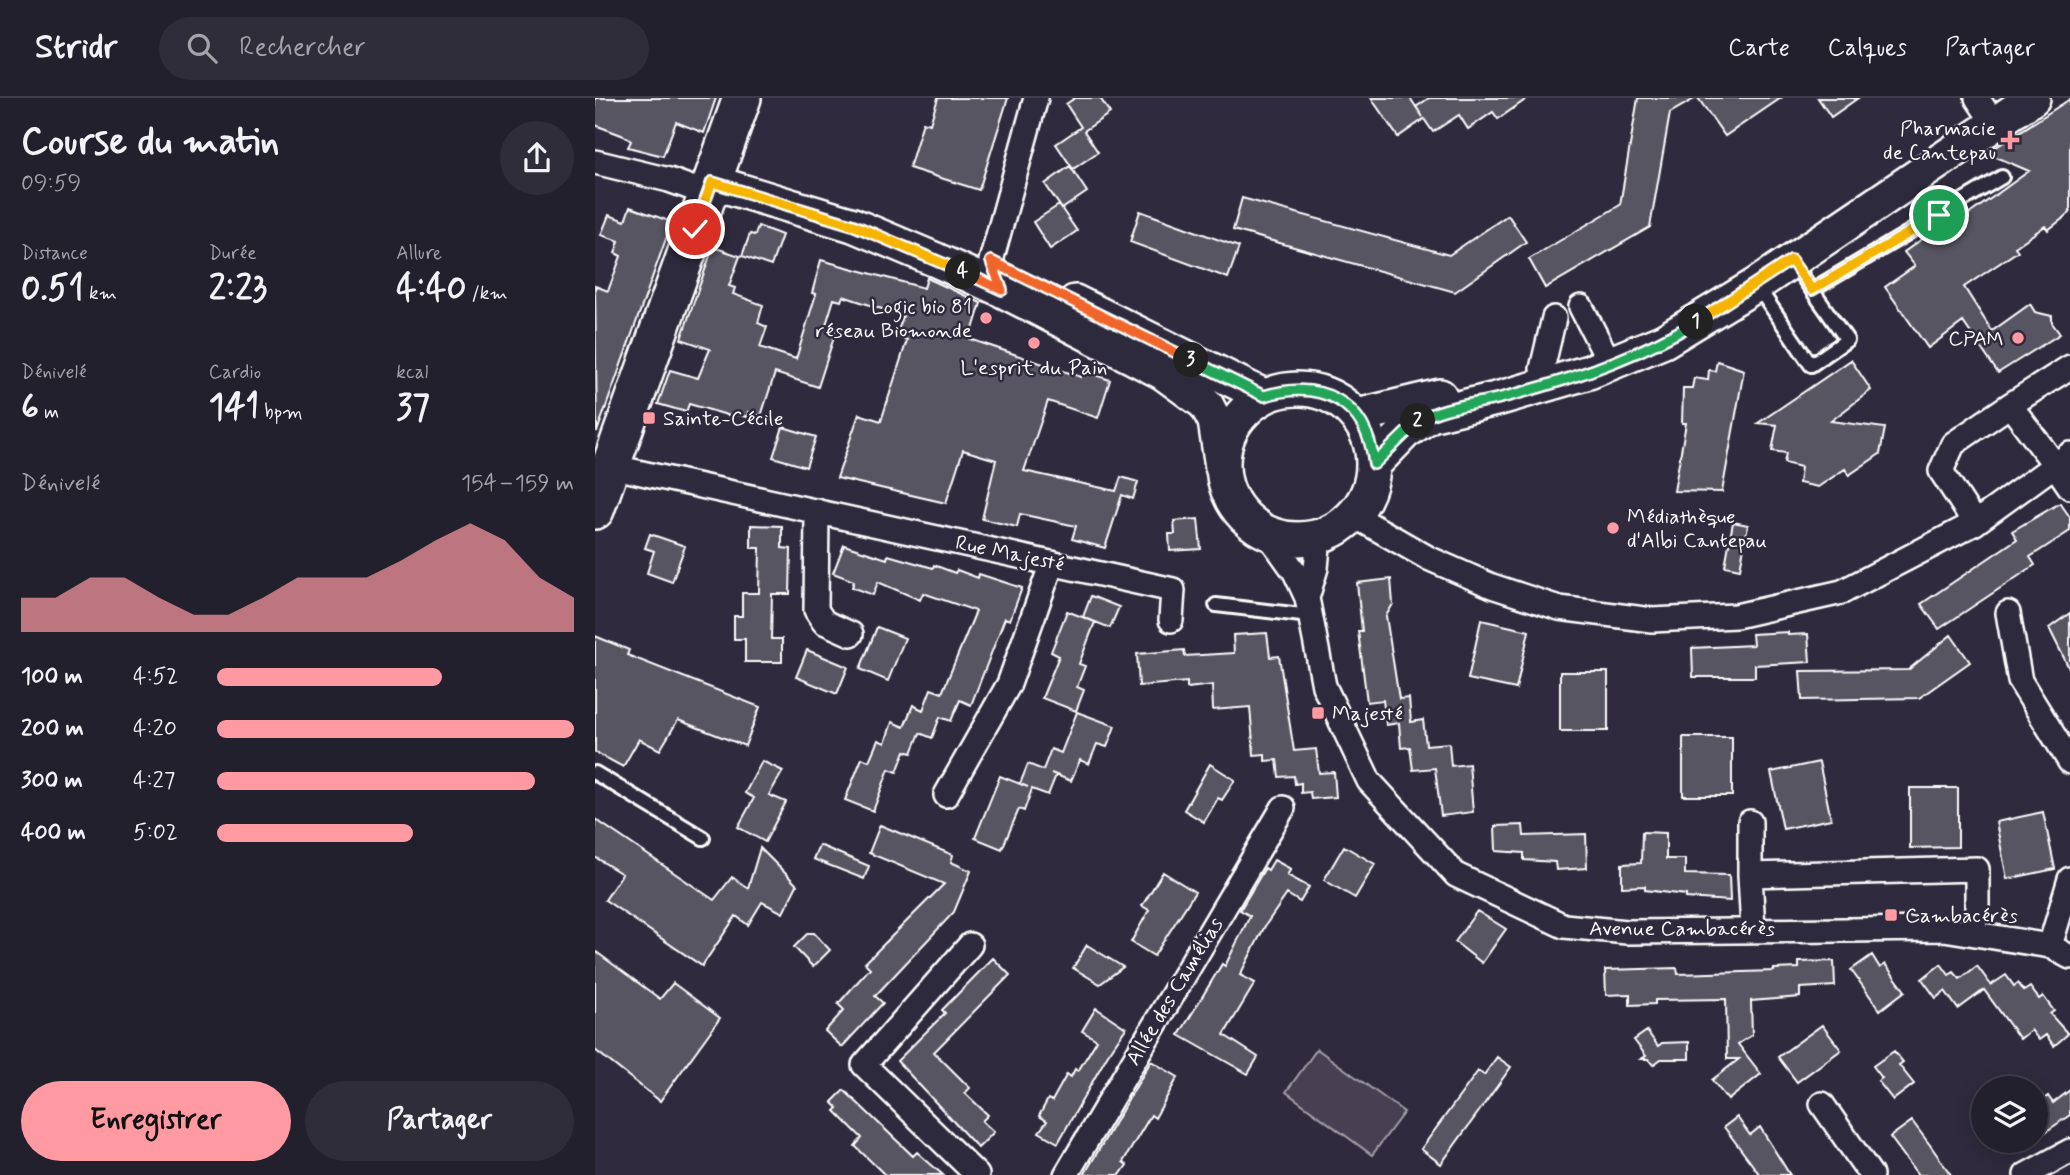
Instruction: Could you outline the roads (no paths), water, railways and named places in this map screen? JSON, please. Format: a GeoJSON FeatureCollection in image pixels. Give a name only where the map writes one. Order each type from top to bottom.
{"type":"FeatureCollection","features":[{"type":"Feature","properties":{"kind":"main road"},"geometry":{"type":"LineString","coordinates":[[1357,416],[1542,369],[1603,350],[1651,329],[1707,296],[1988,107],[2033,98]]}},
{"type":"Feature","properties":{"kind":"main road"},"geometry":{"type":"LineString","coordinates":[[1374,464],[1405,432],[1430,415],[1589,372],[1664,341],[1756,285],[1791,260],[1988,107]]}},
{"type":"Feature","properties":{"kind":"main road"},"geometry":{"type":"LineString","coordinates":[[595,510],[613,451],[737,112]]}},
{"type":"Feature","properties":{"kind":"main road"},"geometry":{"type":"LineString","coordinates":[[714,179],[866,209],[996,275],[1264,396]]}},
{"type":"Feature","properties":{"kind":"main road"},"geometry":{"type":"LineString","coordinates":[[996,275],[1162,372],[1206,404],[1216,421],[1222,467],[1226,488],[1235,506],[1249,522],[1267,533],[1302,539],[1319,536],[1343,524],[1353,515],[1368,492],[1374,464],[1369,439],[1357,416],[1338,399],[1314,390],[1289,388],[1264,396],[1246,408],[1232,425],[1224,446],[1222,467]]}},
{"type":"Feature","properties":{"kind":"street"},"geometry":{"type":"LineString","coordinates":[[996,275],[1036,98]]}},
{"type":"Feature","properties":{"kind":"street"},"geometry":{"type":"LineString","coordinates":[[595,162],[669,180],[714,179]]}},
{"type":"Feature","properties":{"kind":"street"},"geometry":{"type":"LineString","coordinates":[[1581,307],[1603,350]]}},
{"type":"Feature","properties":{"kind":"street"},"geometry":{"type":"LineString","coordinates":[[1542,369],[1554,318]]}},
{"type":"Feature","properties":{"kind":"street"},"geometry":{"type":"LineString","coordinates":[[1975,523],[1941,471],[1953,444],[2070,367]]}},
{"type":"Feature","properties":{"kind":"street"},"geometry":{"type":"LineString","coordinates":[[2010,405],[2062,459],[2070,487]]}},
{"type":"Feature","properties":{"kind":"street","name":"Rue Majesté"},"geometry":{"type":"LineString","coordinates":[[613,451],[817,511],[1173,590],[1171,620]]}},
{"type":"Feature","properties":{"kind":"street"},"geometry":{"type":"LineString","coordinates":[[1353,515],[1426,557],[1492,586],[1559,608],[1651,620],[1736,616],[1842,592],[1975,523],[2062,459]]}},
{"type":"Feature","properties":{"kind":"street"},"geometry":{"type":"LineString","coordinates":[[817,511],[816,610],[824,622],[851,634]]}},
{"type":"Feature","properties":{"kind":"street","name":"Avenue Cambacérès"},"geometry":{"type":"LineString","coordinates":[[1267,533],[1295,572],[1308,607],[1324,686],[1369,781],[1456,875],[1564,926],[1627,932],[1753,929],[1973,932],[2060,951]]}},
{"type":"Feature","properties":{"kind":"street","name":"Avenue Cambacérès"},"geometry":{"type":"LineString","coordinates":[[1308,607],[1319,536]]}},
{"type":"Feature","properties":{"kind":"street"},"geometry":{"type":"LineString","coordinates":[[946,795],[1009,684],[1052,563]]}},
{"type":"Feature","properties":{"kind":"street"},"geometry":{"type":"LineString","coordinates":[[2008,613],[2020,681],[2070,762]]}},
{"type":"Feature","properties":{"kind":"street","name":"Allée des Camélias"},"geometry":{"type":"LineString","coordinates":[[1066,1175],[1283,808]]}},
{"type":"Feature","properties":{"kind":"street"},"geometry":{"type":"LineString","coordinates":[[1750,822],[1753,929]]}},
{"type":"Feature","properties":{"kind":"street"},"geometry":{"type":"LineString","coordinates":[[1750,874],[1976,869],[1977,909],[1973,932]]}},
{"type":"Feature","properties":{"kind":"street"},"geometry":{"type":"LineString","coordinates":[[2060,951],[2070,879]]}},
{"type":"Feature","properties":{"kind":"street"},"geometry":{"type":"LineString","coordinates":[[969,946],[864,1065],[977,1175]]}},
{"type":"Feature","properties":{"kind":"street"},"geometry":{"type":"LineString","coordinates":[[1822,1104],[1871,1175]]}},
{"type":"Feature","properties":{"kind":"street"},"geometry":{"type":"LineString","coordinates":[[2025,1175],[2070,1151]]}},
{"type":"Feature","properties":{"kind":"lane"},"geometry":{"type":"LineString","coordinates":[[1812,290],[2002,177]]}},
{"type":"Feature","properties":{"kind":"lane"},"geometry":{"type":"LineString","coordinates":[[1756,285],[1811,365],[1847,340],[1791,260]]}},
{"type":"Feature","properties":{"kind":"lane"},"geometry":{"type":"LineString","coordinates":[[1216,605],[1308,607]]}},
{"type":"Feature","properties":{"kind":"lane"},"geometry":{"type":"LineString","coordinates":[[595,773],[703,838]]}},
{"type":"Feature","properties":{"kind":"place","name":"Pharmacie de Cantepau"},"geometry":{"type":"Point","coordinates":[2010,140]}},
{"type":"Feature","properties":{"kind":"place","name":"Logic bio 81 réseau Biomonde"},"geometry":{"type":"Point","coordinates":[986,318]}},
{"type":"Feature","properties":{"kind":"place","name":"CPAM"},"geometry":{"type":"Point","coordinates":[2018,338]}},
{"type":"Feature","properties":{"kind":"place","name":"L'esprit du Pain"},"geometry":{"type":"Point","coordinates":[1034,343]}},
{"type":"Feature","properties":{"kind":"place","name":"Sainte-Cécile"},"geometry":{"type":"Point","coordinates":[649,418]}},
{"type":"Feature","properties":{"kind":"place","name":"Médiathèque d'Albi Cantepau"},"geometry":{"type":"Point","coordinates":[1613,528]}},
{"type":"Feature","properties":{"kind":"place","name":"Majesté"},"geometry":{"type":"Point","coordinates":[1318,713]}},
{"type":"Feature","properties":{"kind":"place","name":"Cambacérès"},"geometry":{"type":"Point","coordinates":[1891,915]}}]}
